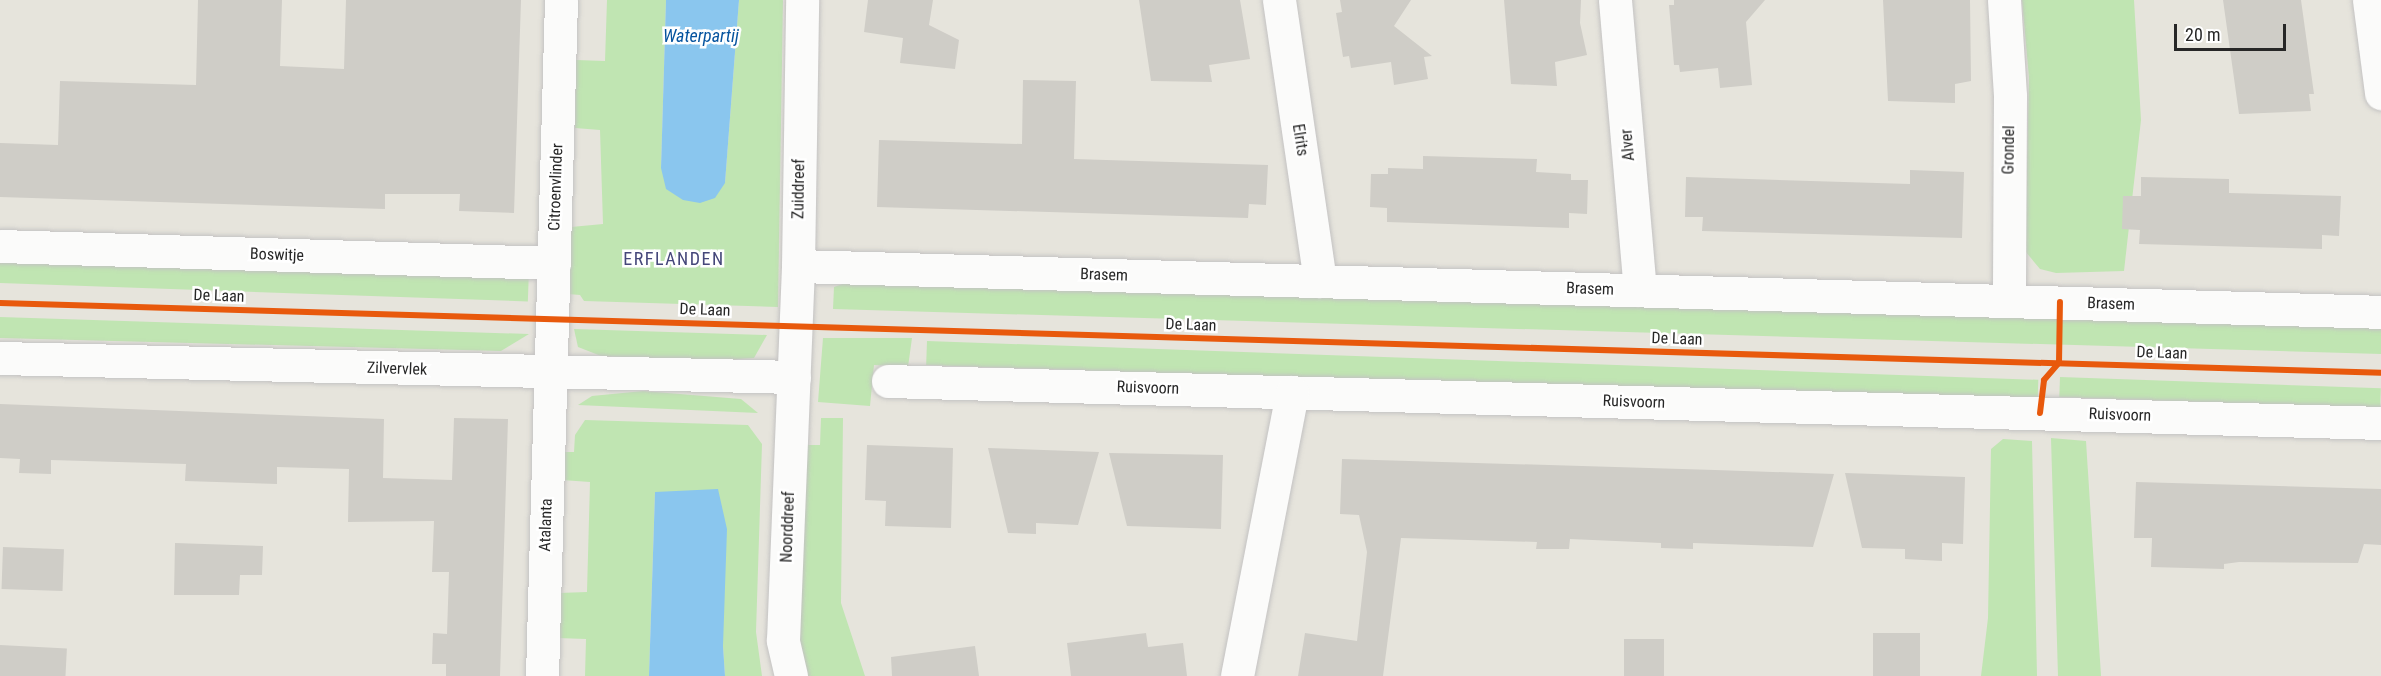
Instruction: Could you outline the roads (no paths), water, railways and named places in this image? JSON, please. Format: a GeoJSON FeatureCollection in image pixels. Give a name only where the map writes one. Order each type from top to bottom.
{"type":"FeatureCollection","features":[{"type":"Feature","properties":{"kind":"street","name":"Citroenvlinder"},"geometry":{"type":"LineString","coordinates":[[551,374],[561,0]]}},
{"type":"Feature","properties":{"kind":"street","name":"Zuiddreef"},"geometry":{"type":"LineString","coordinates":[[794,377],[802,0]]}},
{"type":"Feature","properties":{"kind":"street","name":"Elrits"},"geometry":{"type":"LineString","coordinates":[[1279,0],[1320,281]]}},
{"type":"Feature","properties":{"kind":"street","name":"Alver"},"geometry":{"type":"LineString","coordinates":[[1615,0],[1640,290]]}},
{"type":"Feature","properties":{"kind":"street","name":"Grondel"},"geometry":{"type":"LineString","coordinates":[[2004,0],[2010,96],[2009,300]]}},
{"type":"Feature","properties":{"kind":"street"},"geometry":{"type":"LineString","coordinates":[[2369,0],[2381,93]]}},
{"type":"Feature","properties":{"kind":"street","name":"Boswitje"},"geometry":{"type":"LineString","coordinates":[[0,246],[554,263]]}},
{"type":"Feature","properties":{"kind":"street","name":"Brasem"},"geometry":{"type":"LineString","coordinates":[[798,266],[2381,312]]}},
{"type":"Feature","properties":{"kind":"street","name":"Zilvervlek"},"geometry":{"type":"LineString","coordinates":[[0,358],[551,374],[794,377]]}},
{"type":"Feature","properties":{"kind":"street","name":"Atalanta"},"geometry":{"type":"LineString","coordinates":[[542,676],[551,374]]}},
{"type":"Feature","properties":{"kind":"street","name":"Noorddreef"},"geometry":{"type":"LineString","coordinates":[[791,676],[783,640],[794,377]]}},
{"type":"Feature","properties":{"kind":"street","name":"Ruisvoorn"},"geometry":{"type":"LineString","coordinates":[[888,381],[2381,423]]}},
{"type":"Feature","properties":{"kind":"street"},"geometry":{"type":"LineString","coordinates":[[1237,676],[1292,392]]}},
{"type":"Feature","properties":{"kind":"water","name":"Waterpartij"},"geometry":{"type":"Polygon","coordinates":[[[666,0],[739,0],[725,183],[715,198],[700,203],[683,200],[666,189],[661,168],[666,0]]]}},
{"type":"Feature","properties":{"kind":"water"},"geometry":{"type":"Polygon","coordinates":[[[718,489],[727,529],[723,646],[725,676],[649,676],[655,492],[718,489]]]}},
{"type":"Feature","properties":{"kind":"district","name":"ERFLANDEN"},"geometry":{"type":"Point","coordinates":[674,259]}}]}
